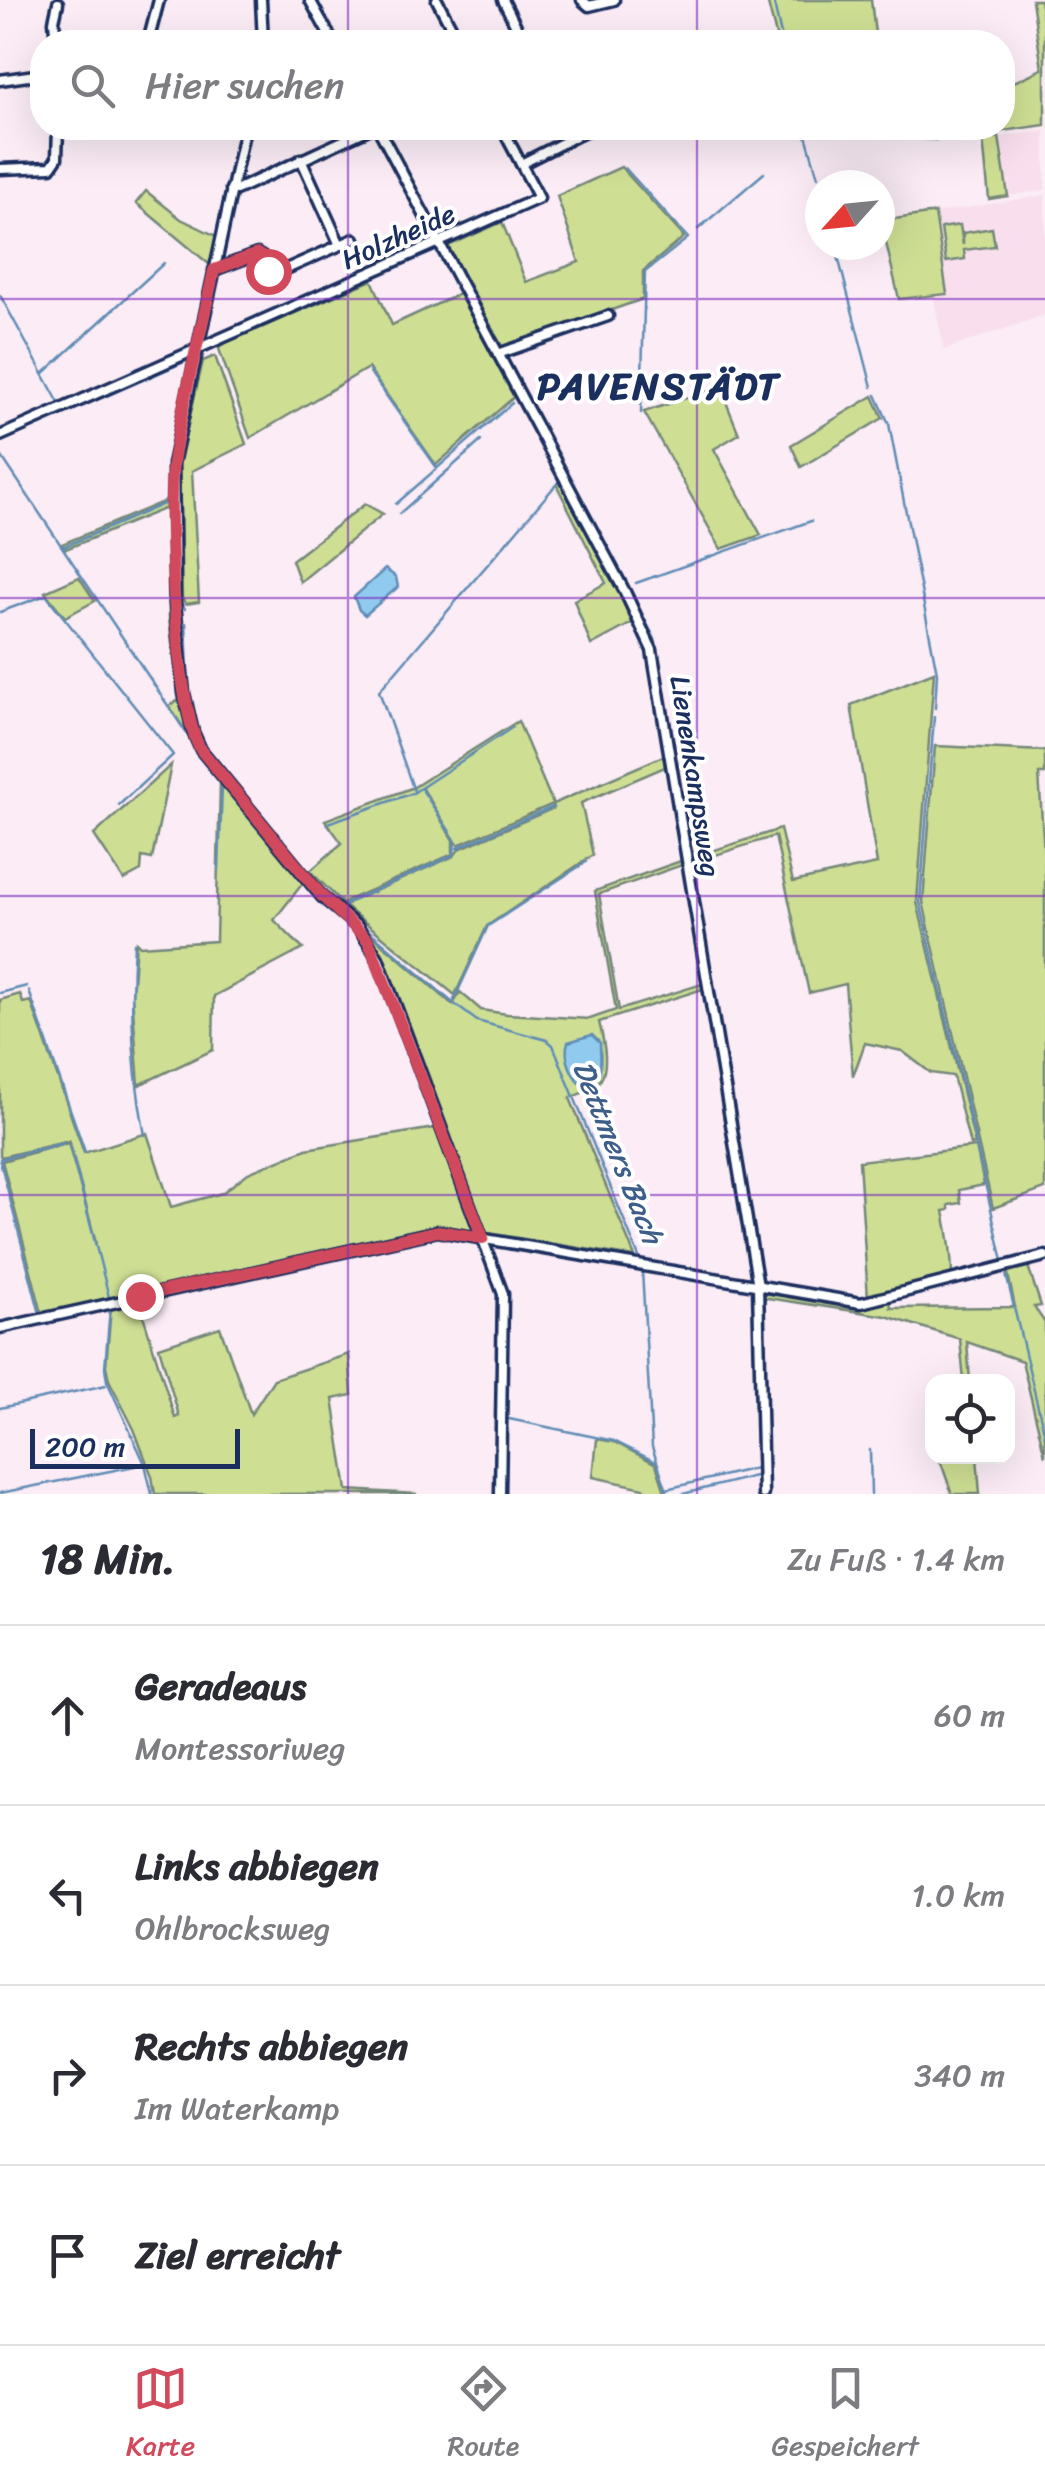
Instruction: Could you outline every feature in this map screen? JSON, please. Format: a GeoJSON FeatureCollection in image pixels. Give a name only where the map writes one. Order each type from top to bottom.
{"type":"FeatureCollection","features":[{"type":"Feature","properties":{"kind":"street"},"geometry":{"type":"LineString","coordinates":[[151,30],[159,0]]}},
{"type":"Feature","properties":{"kind":"street"},"geometry":{"type":"LineString","coordinates":[[262,0],[263,30]]}},
{"type":"Feature","properties":{"kind":"street"},"geometry":{"type":"LineString","coordinates":[[310,0],[326,30]]}},
{"type":"Feature","properties":{"kind":"street"},"geometry":{"type":"LineString","coordinates":[[436,0],[452,30]]}},
{"type":"Feature","properties":{"kind":"street"},"geometry":{"type":"LineString","coordinates":[[502,0],[515,30]]}},
{"type":"Feature","properties":{"kind":"street"},"geometry":{"type":"LineString","coordinates":[[582,0],[589,6],[614,0]]}},
{"type":"Feature","properties":{"kind":"street"},"geometry":{"type":"LineString","coordinates":[[55,30],[58,3]]}},
{"type":"Feature","properties":{"kind":"street"},"geometry":{"type":"LineString","coordinates":[[0,80],[30,76]]}},
{"type":"Feature","properties":{"kind":"street"},"geometry":{"type":"LineString","coordinates":[[0,170],[51,167],[57,158],[58,140]]}},
{"type":"Feature","properties":{"kind":"street"},"geometry":{"type":"LineString","coordinates":[[241,140],[173,464],[175,603],[184,692],[196,742],[322,896],[368,940],[483,1238],[506,1308],[500,1494]]}},
{"type":"Feature","properties":{"kind":"street"},"geometry":{"type":"LineString","coordinates":[[231,189],[347,140]]}},
{"type":"Feature","properties":{"kind":"street","name":"Lienenkampsweg"},"geometry":{"type":"LineString","coordinates":[[382,140],[627,594],[652,650],[758,1286],[763,1494]]}},
{"type":"Feature","properties":{"kind":"street"},"geometry":{"type":"LineString","coordinates":[[510,140],[522,164],[568,140]]}},
{"type":"Feature","properties":{"kind":"street"},"geometry":{"type":"LineString","coordinates":[[302,159],[340,245]]}},
{"type":"Feature","properties":{"kind":"street","name":"Holzheide"},"geometry":{"type":"LineString","coordinates":[[0,436],[539,198],[522,164]]}},
{"type":"Feature","properties":{"kind":"street"},"geometry":{"type":"LineString","coordinates":[[214,270],[257,254],[268,271],[275,274],[354,239]]}},
{"type":"Feature","properties":{"kind":"street"},"geometry":{"type":"LineString","coordinates":[[498,354],[608,316]]}},
{"type":"Feature","properties":{"kind":"street"},"geometry":{"type":"LineString","coordinates":[[0,1328],[438,1231],[861,1303],[1045,1256]]}},
{"type":"Feature","properties":{"kind":"shaded area"},"geometry":{"type":"Polygon","coordinates":[[[1045,131],[1045,190],[1008,196],[999,140],[1015,140],[1015,135],[1045,131]]]}},
{"type":"Feature","properties":{"kind":"shaded area"},"geometry":{"type":"Polygon","coordinates":[[[1045,195],[1045,315],[944,350],[933,295],[947,293],[935,213],[1045,195]]]}},
{"type":"Feature","properties":{"kind":"green space"},"geometry":{"type":"Polygon","coordinates":[[[767,0],[871,0],[875,30],[775,30],[767,0]]]}},
{"type":"Feature","properties":{"kind":"green space"},"geometry":{"type":"Polygon","coordinates":[[[1032,0],[1040,0],[1045,31],[1045,125],[1015,129],[1015,81],[1042,69],[1032,0]]]}},
{"type":"Feature","properties":{"kind":"green space"},"geometry":{"type":"Polygon","coordinates":[[[983,140],[999,140],[1008,196],[989,199],[983,140]]]}},
{"type":"Feature","properties":{"kind":"green space"},"geometry":{"type":"Polygon","coordinates":[[[621,167],[684,237],[643,271],[643,299],[503,348],[448,246],[502,222],[526,282],[579,262],[557,196],[621,167]]]}},
{"type":"Feature","properties":{"kind":"green space"},"geometry":{"type":"Polygon","coordinates":[[[146,191],[181,219],[216,236],[210,265],[136,203],[146,191]]]}},
{"type":"Feature","properties":{"kind":"green space"},"geometry":{"type":"Polygon","coordinates":[[[935,213],[947,294],[899,299],[890,260],[895,260],[895,219],[935,213]]]}},
{"type":"Feature","properties":{"kind":"green space"},"geometry":{"type":"Polygon","coordinates":[[[960,225],[963,245],[963,233],[992,228],[995,246],[964,250],[965,259],[946,262],[941,228],[960,225]]]}},
{"type":"Feature","properties":{"kind":"green space"},"geometry":{"type":"Polygon","coordinates":[[[372,280],[392,325],[459,294],[514,397],[436,465],[368,368],[250,438],[218,346],[372,280]]]}},
{"type":"Feature","properties":{"kind":"green space"},"geometry":{"type":"Polygon","coordinates":[[[215,356],[246,444],[192,471],[199,602],[186,604],[182,599],[179,463],[203,361],[215,356]]]}},
{"type":"Feature","properties":{"kind":"green space"},"geometry":{"type":"Polygon","coordinates":[[[720,387],[739,434],[714,449],[761,535],[721,549],[644,412],[720,387]]]}},
{"type":"Feature","properties":{"kind":"green space"},"geometry":{"type":"Polygon","coordinates":[[[873,396],[883,418],[801,467],[791,445],[873,396]]]}},
{"type":"Feature","properties":{"kind":"green space"},"geometry":{"type":"Polygon","coordinates":[[[560,482],[634,622],[591,645],[574,600],[606,583],[557,486],[560,482]]]}},
{"type":"Feature","properties":{"kind":"green space"},"geometry":{"type":"Polygon","coordinates":[[[165,501],[166,507],[170,506],[173,602],[193,737],[190,738],[169,706],[179,700],[169,619],[166,508],[66,549],[62,544],[165,501]]]}},
{"type":"Feature","properties":{"kind":"green space"},"geometry":{"type":"Polygon","coordinates":[[[365,504],[383,514],[300,582],[292,560],[365,504]]]}},
{"type":"Feature","properties":{"kind":"green space"},"geometry":{"type":"Polygon","coordinates":[[[79,577],[95,601],[65,617],[45,592],[79,577]]]}},
{"type":"Feature","properties":{"kind":"green space"},"geometry":{"type":"Polygon","coordinates":[[[934,672],[917,902],[975,1144],[970,1145],[953,1076],[931,1073],[902,1051],[865,1043],[853,1076],[845,984],[809,993],[775,836],[694,862],[693,857],[780,829],[793,882],[877,864],[851,705],[934,672]]]}},
{"type":"Feature","properties":{"kind":"green space"},"geometry":{"type":"Polygon","coordinates":[[[518,721],[553,804],[458,845],[423,789],[453,840],[453,854],[344,905],[310,871],[342,843],[325,820],[414,787],[518,721]]]}},
{"type":"Feature","properties":{"kind":"green space"},"geometry":{"type":"Polygon","coordinates":[[[935,746],[1045,751],[1045,774],[1039,774],[1045,869],[1045,1189],[993,1208],[923,902],[935,746]]]}},
{"type":"Feature","properties":{"kind":"green space"},"geometry":{"type":"Polygon","coordinates":[[[663,756],[665,767],[581,803],[593,855],[487,926],[455,995],[346,907],[454,856],[459,849],[554,808],[553,804],[663,756]]]}},
{"type":"Feature","properties":{"kind":"green space"},"geometry":{"type":"Polygon","coordinates":[[[171,765],[152,859],[142,857],[141,871],[124,880],[94,835],[171,765]]]}},
{"type":"Feature","properties":{"kind":"green space"},"geometry":{"type":"Polygon","coordinates":[[[220,783],[303,883],[274,920],[303,949],[214,996],[213,1050],[139,1085],[132,996],[136,942],[140,946],[216,941],[220,783]]]}},
{"type":"Feature","properties":{"kind":"green space"},"geometry":{"type":"Polygon","coordinates":[[[681,861],[682,865],[599,894],[619,1010],[702,984],[703,989],[599,1022],[605,1052],[603,1075],[594,1087],[570,1098],[635,1257],[487,1233],[372,935],[453,1005],[460,992],[481,1010],[590,1019],[616,1010],[595,891],[681,861]]]}},
{"type":"Feature","properties":{"kind":"green space"},"geometry":{"type":"Polygon","coordinates":[[[20,994],[23,1003],[31,1001],[84,1153],[147,1133],[171,1207],[222,1193],[248,1173],[306,1149],[435,1128],[474,1231],[437,1225],[42,1313],[2,1161],[68,1143],[96,1243],[69,1141],[0,1155],[0,1000],[20,994]]]}},
{"type":"Feature","properties":{"kind":"green space"},"geometry":{"type":"Polygon","coordinates":[[[976,1147],[984,1185],[959,1190],[961,1203],[949,1205],[949,1210],[944,1211],[952,1277],[868,1298],[859,1161],[976,1147]]]}},
{"type":"Feature","properties":{"kind":"green space"},"geometry":{"type":"Polygon","coordinates":[[[1027,1263],[1041,1306],[1034,1307],[1045,1323],[1045,1456],[1022,1361],[967,1342],[969,1374],[963,1374],[960,1339],[886,1316],[761,1297],[765,1291],[861,1307],[890,1298],[891,1308],[1015,1307],[1007,1269],[1027,1263]]]}},
{"type":"Feature","properties":{"kind":"green space"},"geometry":{"type":"Polygon","coordinates":[[[139,1302],[175,1418],[179,1416],[159,1347],[220,1327],[251,1414],[274,1379],[349,1354],[352,1395],[333,1399],[347,1490],[417,1494],[155,1494],[152,1476],[106,1366],[111,1308],[139,1302]]]}},
{"type":"Feature","properties":{"kind":"green space"},"geometry":{"type":"Polygon","coordinates":[[[597,1439],[614,1442],[656,1464],[665,1492],[647,1494],[644,1488],[593,1477],[597,1439]]]}},
{"type":"Feature","properties":{"kind":"green space"},"geometry":{"type":"Polygon","coordinates":[[[941,1464],[978,1464],[980,1494],[952,1494],[941,1464]]]}},
{"type":"Feature","properties":{"kind":"water"},"geometry":{"type":"Polygon","coordinates":[[[385,569],[396,577],[398,587],[365,615],[354,597],[385,569]]]}},
{"type":"Feature","properties":{"kind":"water"},"geometry":{"type":"Polygon","coordinates":[[[592,1035],[600,1043],[600,1069],[596,1080],[586,1088],[573,1073],[567,1048],[568,1042],[592,1035]]]}},
{"type":"Feature","properties":{"kind":"waterway"},"geometry":{"type":"LineString","coordinates":[[773,0],[780,30]]}},
{"type":"Feature","properties":{"kind":"waterway"},"geometry":{"type":"LineString","coordinates":[[807,140],[816,170]]}},
{"type":"Feature","properties":{"kind":"waterway"},"geometry":{"type":"LineString","coordinates":[[625,168],[688,238],[645,272],[641,413]]}},
{"type":"Feature","properties":{"kind":"waterway"},"geometry":{"type":"LineString","coordinates":[[698,229],[764,173]]}},
{"type":"Feature","properties":{"kind":"waterway"},"geometry":{"type":"LineString","coordinates":[[501,349],[446,245],[534,206]]}},
{"type":"Feature","properties":{"kind":"waterway"},"geometry":{"type":"LineString","coordinates":[[211,265],[217,238]]}},
{"type":"Feature","properties":{"kind":"waterway"},"geometry":{"type":"LineString","coordinates":[[389,270],[438,250],[515,396]]}},
{"type":"Feature","properties":{"kind":"waterway"},"geometry":{"type":"LineString","coordinates":[[839,260],[872,387]]}},
{"type":"Feature","properties":{"kind":"waterway"},"geometry":{"type":"LineString","coordinates":[[43,374],[164,263]]}},
{"type":"Feature","properties":{"kind":"waterway"},"geometry":{"type":"LineString","coordinates":[[0,431],[186,350],[194,343],[209,273]]}},
{"type":"Feature","properties":{"kind":"waterway"},"geometry":{"type":"LineString","coordinates":[[0,295],[59,403]]}},
{"type":"Feature","properties":{"kind":"waterway"},"geometry":{"type":"LineString","coordinates":[[185,609],[179,599],[178,463],[202,354]]}},
{"type":"Feature","properties":{"kind":"waterway"},"geometry":{"type":"LineString","coordinates":[[0,442],[191,359],[168,466],[166,503],[63,547]]}},
{"type":"Feature","properties":{"kind":"waterway"},"geometry":{"type":"LineString","coordinates":[[369,371],[437,468]]}},
{"type":"Feature","properties":{"kind":"waterway"},"geometry":{"type":"LineString","coordinates":[[876,395],[889,424],[937,673],[935,708]]}},
{"type":"Feature","properties":{"kind":"waterway"},"geometry":{"type":"LineString","coordinates":[[396,504],[512,403]]}},
{"type":"Feature","properties":{"kind":"waterway"},"geometry":{"type":"LineString","coordinates":[[545,431],[628,587]]}},
{"type":"Feature","properties":{"kind":"waterway"},"geometry":{"type":"LineString","coordinates":[[399,514],[481,441]]}},
{"type":"Feature","properties":{"kind":"waterway","name":"Dettmers Bach"},"geometry":{"type":"LineString","coordinates":[[0,454],[199,752]]}},
{"type":"Feature","properties":{"kind":"waterway"},"geometry":{"type":"LineString","coordinates":[[414,791],[379,691],[560,480],[601,554]]}},
{"type":"Feature","properties":{"kind":"waterway"},"geometry":{"type":"LineString","coordinates":[[636,583],[811,521]]}},
{"type":"Feature","properties":{"kind":"waterway"},"geometry":{"type":"LineString","coordinates":[[631,594],[655,639],[719,1017]]}},
{"type":"Feature","properties":{"kind":"waterway"},"geometry":{"type":"LineString","coordinates":[[0,612],[46,595],[173,755],[119,805]]}},
{"type":"Feature","properties":{"kind":"waterway","name":"Dettmers Bach"},"geometry":{"type":"LineString","coordinates":[[186,623],[191,704],[206,747],[322,890],[453,1003],[477,1021],[553,1045],[641,1262]]}},
{"type":"Feature","properties":{"kind":"waterway"},"geometry":{"type":"LineString","coordinates":[[489,1236],[748,1280],[751,1277],[647,646]]}},
{"type":"Feature","properties":{"kind":"waterway"},"geometry":{"type":"LineString","coordinates":[[934,717],[920,902],[1003,1261]]}},
{"type":"Feature","properties":{"kind":"waterway"},"geometry":{"type":"LineString","coordinates":[[328,823],[413,793],[513,727]]}},
{"type":"Feature","properties":{"kind":"waterway","name":"Dettmers Bach"},"geometry":{"type":"LineString","coordinates":[[210,767],[316,896]]}},
{"type":"Feature","properties":{"kind":"waterway"},"geometry":{"type":"LineString","coordinates":[[219,870],[222,787]]}},
{"type":"Feature","properties":{"kind":"waterway"},"geometry":{"type":"LineString","coordinates":[[343,908],[454,855],[455,840],[421,788]]}},
{"type":"Feature","properties":{"kind":"waterway"},"geometry":{"type":"LineString","coordinates":[[457,848],[553,807]]}},
{"type":"Feature","properties":{"kind":"waterway"},"geometry":{"type":"LineString","coordinates":[[454,1000],[488,926],[586,862]]}},
{"type":"Feature","properties":{"kind":"waterway"},"geometry":{"type":"LineString","coordinates":[[134,943],[133,1039],[145,1135]]}},
{"type":"Feature","properties":{"kind":"waterway"},"geometry":{"type":"LineString","coordinates":[[379,979],[474,1227]]}},
{"type":"Feature","properties":{"kind":"waterway"},"geometry":{"type":"LineString","coordinates":[[0,993],[27,986]]}},
{"type":"Feature","properties":{"kind":"waterway"},"geometry":{"type":"LineString","coordinates":[[29,991],[85,1152]]}},
{"type":"Feature","properties":{"kind":"waterway"},"geometry":{"type":"LineString","coordinates":[[0,1159],[64,1143]]}},
{"type":"Feature","properties":{"kind":"waterway"},"geometry":{"type":"LineString","coordinates":[[70,1145],[109,1297]]}},
{"type":"Feature","properties":{"kind":"waterway"},"geometry":{"type":"LineString","coordinates":[[0,1161],[40,1314]]}},
{"type":"Feature","properties":{"kind":"waterway"},"geometry":{"type":"LineString","coordinates":[[345,1247],[434,1228],[470,1232]]}},
{"type":"Feature","properties":{"kind":"waterway","name":"Dettmers Bach"},"geometry":{"type":"LineString","coordinates":[[642,1270],[652,1447],[667,1491]]}},
{"type":"Feature","properties":{"kind":"waterway"},"geometry":{"type":"LineString","coordinates":[[1005,1270],[1045,1436]]}},
{"type":"Feature","properties":{"kind":"waterway"},"geometry":{"type":"LineString","coordinates":[[110,1308],[107,1381],[145,1464],[152,1494]]}},
{"type":"Feature","properties":{"kind":"waterway"},"geometry":{"type":"LineString","coordinates":[[0,1323],[30,1316]]}},
{"type":"Feature","properties":{"kind":"waterway"},"geometry":{"type":"LineString","coordinates":[[0,1408],[106,1385]]}},
{"type":"Feature","properties":{"kind":"waterway"},"geometry":{"type":"LineString","coordinates":[[509,1419],[614,1441],[656,1462]]}},
{"type":"Feature","properties":{"kind":"waterway"},"geometry":{"type":"LineString","coordinates":[[505,1494],[507,1422]]}},
{"type":"Feature","properties":{"kind":"waterway"},"geometry":{"type":"LineString","coordinates":[[870,1450],[871,1494]]}},
{"type":"Feature","properties":{"kind":"waterway"},"geometry":{"type":"LineString","coordinates":[[0,1493],[145,1464]]}},
{"type":"Feature","properties":{"kind":"waterway"},"geometry":{"type":"LineString","coordinates":[[666,1489],[756,1468]]}},
{"type":"Feature","properties":{"kind":"waterway"},"geometry":{"type":"LineString","coordinates":[[683,1494],[755,1476]]}},
{"type":"Feature","properties":{"kind":"waterway"},"geometry":{"type":"LineString","coordinates":[[759,1482],[759,1494]]}},
{"type":"Feature","properties":{"kind":"district","name":"PAVENSTÄDT"},"geometry":{"type":"Point","coordinates":[659,386]}},
{"type":"Feature","properties":{"kind":"route"},"geometry":{"type":"LineString","coordinates":[[140,1296],[438,1231],[483,1238],[378,958],[358,927],[322,896],[201,750],[184,692],[175,603],[173,464],[214,270],[257,254],[268,271]]}}]}
